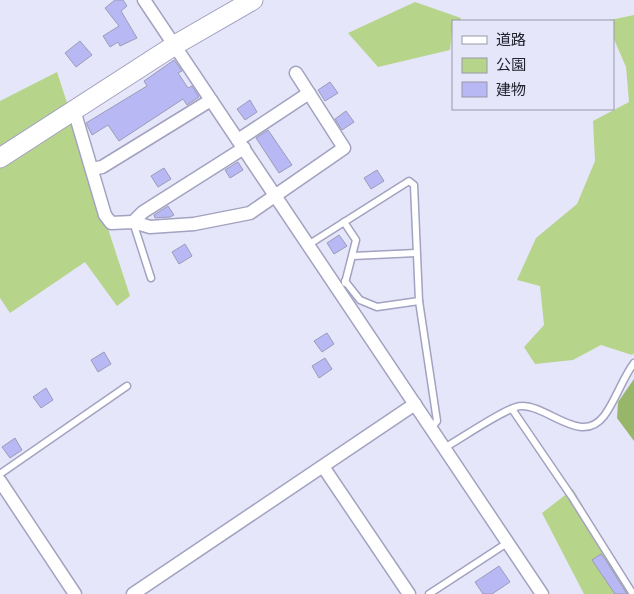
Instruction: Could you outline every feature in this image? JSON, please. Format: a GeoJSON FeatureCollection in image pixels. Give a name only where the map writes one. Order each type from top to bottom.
{"type":"FeatureCollection","features":[{"type":"Feature","properties":{"kind":"street"},"geometry":{"type":"LineString","coordinates":[[144,0],[542,594]]}},
{"type":"Feature","properties":{"kind":"street"},"geometry":{"type":"LineString","coordinates":[[0,158],[175,45],[253,0]]}},
{"type":"Feature","properties":{"kind":"street"},"geometry":{"type":"LineString","coordinates":[[74,110],[105,215],[112,223],[133,222],[150,227],[194,224],[250,214],[344,148],[296,73]]}},
{"type":"Feature","properties":{"kind":"street"},"geometry":{"type":"LineString","coordinates":[[133,222],[142,212],[241,144],[309,93]]}},
{"type":"Feature","properties":{"kind":"street"},"geometry":{"type":"LineString","coordinates":[[92,169],[102,167],[211,100]]}},
{"type":"Feature","properties":{"kind":"street"},"geometry":{"type":"LineString","coordinates":[[134,594],[324,468],[415,404]]}},
{"type":"Feature","properties":{"kind":"street"},"geometry":{"type":"LineString","coordinates":[[324,468],[409,594]]}},
{"type":"Feature","properties":{"kind":"street"},"geometry":{"type":"LineString","coordinates":[[0,481],[75,594]]}},
{"type":"Feature","properties":{"kind":"lane"},"geometry":{"type":"LineString","coordinates":[[308,245],[409,182],[414,185],[419,301],[437,421],[431,428]]}},
{"type":"Feature","properties":{"kind":"lane"},"geometry":{"type":"LineString","coordinates":[[133,222],[151,278]]}},
{"type":"Feature","properties":{"kind":"lane"},"geometry":{"type":"LineString","coordinates":[[342,294],[356,240],[344,222]]}},
{"type":"Feature","properties":{"kind":"lane"},"geometry":{"type":"LineString","coordinates":[[352,256],[416,253]]}},
{"type":"Feature","properties":{"kind":"lane"},"geometry":{"type":"LineString","coordinates":[[345,281],[360,300],[377,306],[419,301]]}},
{"type":"Feature","properties":{"kind":"lane"},"geometry":{"type":"LineString","coordinates":[[444,448],[518,406],[533,406],[571,426],[581,427],[596,423],[604,416],[623,378],[634,363]]}},
{"type":"Feature","properties":{"kind":"lane"},"geometry":{"type":"LineString","coordinates":[[0,474],[127,386]]}},
{"type":"Feature","properties":{"kind":"lane"},"geometry":{"type":"LineString","coordinates":[[512,409],[572,497],[633,594]]}},
{"type":"Feature","properties":{"kind":"lane"},"geometry":{"type":"LineString","coordinates":[[429,594],[507,543]]}},
{"type":"Feature","properties":{"kind":"green space"},"geometry":{"type":"Polygon","coordinates":[[[415,2],[461,18],[460,20],[452,20],[450,50],[378,67],[348,33],[415,2]]]}},
{"type":"Feature","properties":{"kind":"green space"},"geometry":{"type":"Polygon","coordinates":[[[634,15],[634,353],[632,355],[601,345],[573,360],[535,364],[524,347],[544,325],[540,286],[517,280],[536,238],[577,204],[595,161],[593,121],[629,102],[626,67],[614,39],[614,20],[610,20],[634,15]]]}},
{"type":"Feature","properties":{"kind":"green space"},"geometry":{"type":"Polygon","coordinates":[[[57,72],[130,296],[117,306],[85,262],[10,313],[0,298],[0,101],[57,72]]]}},
{"type":"Feature","properties":{"kind":"green space"},"geometry":{"type":"Polygon","coordinates":[[[573,489],[632,594],[584,594],[542,513],[573,489]]]}},
{"type":"Feature","properties":{"kind":"shaded area"},"geometry":{"type":"Polygon","coordinates":[[[634,379],[634,441],[617,418],[618,402],[634,379]]]}},
{"type":"Feature","properties":{"kind":"building"},"geometry":{"type":"Polygon","coordinates":[[[115,0],[123,0],[127,6],[121,11],[137,38],[120,46],[118,42],[110,47],[103,36],[119,26],[105,8],[115,0]]]}},
{"type":"Feature","properties":{"kind":"building"},"geometry":{"type":"Polygon","coordinates":[[[80,41],[92,55],[76,67],[65,53],[80,41]]]}},
{"type":"Feature","properties":{"kind":"building"},"geometry":{"type":"Polygon","coordinates":[[[174,60],[182,71],[178,73],[188,88],[192,86],[199,97],[187,105],[183,99],[119,141],[108,125],[92,135],[86,123],[147,86],[144,81],[174,60]]]}},
{"type":"Feature","properties":{"kind":"building"},"geometry":{"type":"Polygon","coordinates":[[[330,82],[338,93],[325,101],[318,90],[330,82]]]}},
{"type":"Feature","properties":{"kind":"building"},"geometry":{"type":"Polygon","coordinates":[[[250,100],[257,112],[245,120],[237,109],[250,100]]]}},
{"type":"Feature","properties":{"kind":"building"},"geometry":{"type":"Polygon","coordinates":[[[346,111],[354,122],[342,130],[335,119],[346,111]]]}},
{"type":"Feature","properties":{"kind":"building"},"geometry":{"type":"Polygon","coordinates":[[[268,130],[292,165],[279,173],[256,138],[268,130]]]}},
{"type":"Feature","properties":{"kind":"building"},"geometry":{"type":"Polygon","coordinates":[[[238,162],[243,170],[230,178],[225,170],[238,162]]]}},
{"type":"Feature","properties":{"kind":"building"},"geometry":{"type":"Polygon","coordinates":[[[164,168],[171,179],[158,187],[151,176],[164,168]]]}},
{"type":"Feature","properties":{"kind":"building"},"geometry":{"type":"Polygon","coordinates":[[[377,170],[384,181],[371,189],[364,178],[377,170]]]}},
{"type":"Feature","properties":{"kind":"building"},"geometry":{"type":"Polygon","coordinates":[[[168,206],[174,215],[155,218],[154,215],[168,206]]]}},
{"type":"Feature","properties":{"kind":"building"},"geometry":{"type":"Polygon","coordinates":[[[339,235],[347,246],[334,254],[327,243],[339,235]]]}},
{"type":"Feature","properties":{"kind":"building"},"geometry":{"type":"Polygon","coordinates":[[[185,244],[192,256],[179,264],[172,252],[185,244]]]}},
{"type":"Feature","properties":{"kind":"building"},"geometry":{"type":"Polygon","coordinates":[[[327,333],[334,344],[322,352],[314,341],[327,333]]]}},
{"type":"Feature","properties":{"kind":"building"},"geometry":{"type":"Polygon","coordinates":[[[104,352],[111,364],[98,372],[91,360],[104,352]]]}},
{"type":"Feature","properties":{"kind":"building"},"geometry":{"type":"Polygon","coordinates":[[[325,358],[332,369],[319,378],[312,366],[325,358]]]}},
{"type":"Feature","properties":{"kind":"building"},"geometry":{"type":"Polygon","coordinates":[[[46,388],[53,400],[41,408],[33,397],[46,388]]]}},
{"type":"Feature","properties":{"kind":"building"},"geometry":{"type":"Polygon","coordinates":[[[15,438],[22,450],[10,458],[2,447],[15,438]]]}},
{"type":"Feature","properties":{"kind":"building"},"geometry":{"type":"Polygon","coordinates":[[[601,554],[627,594],[615,594],[592,560],[601,554]]]}},
{"type":"Feature","properties":{"kind":"building"},"geometry":{"type":"Polygon","coordinates":[[[499,566],[510,582],[492,594],[483,594],[475,582],[499,566]]]}}]}
